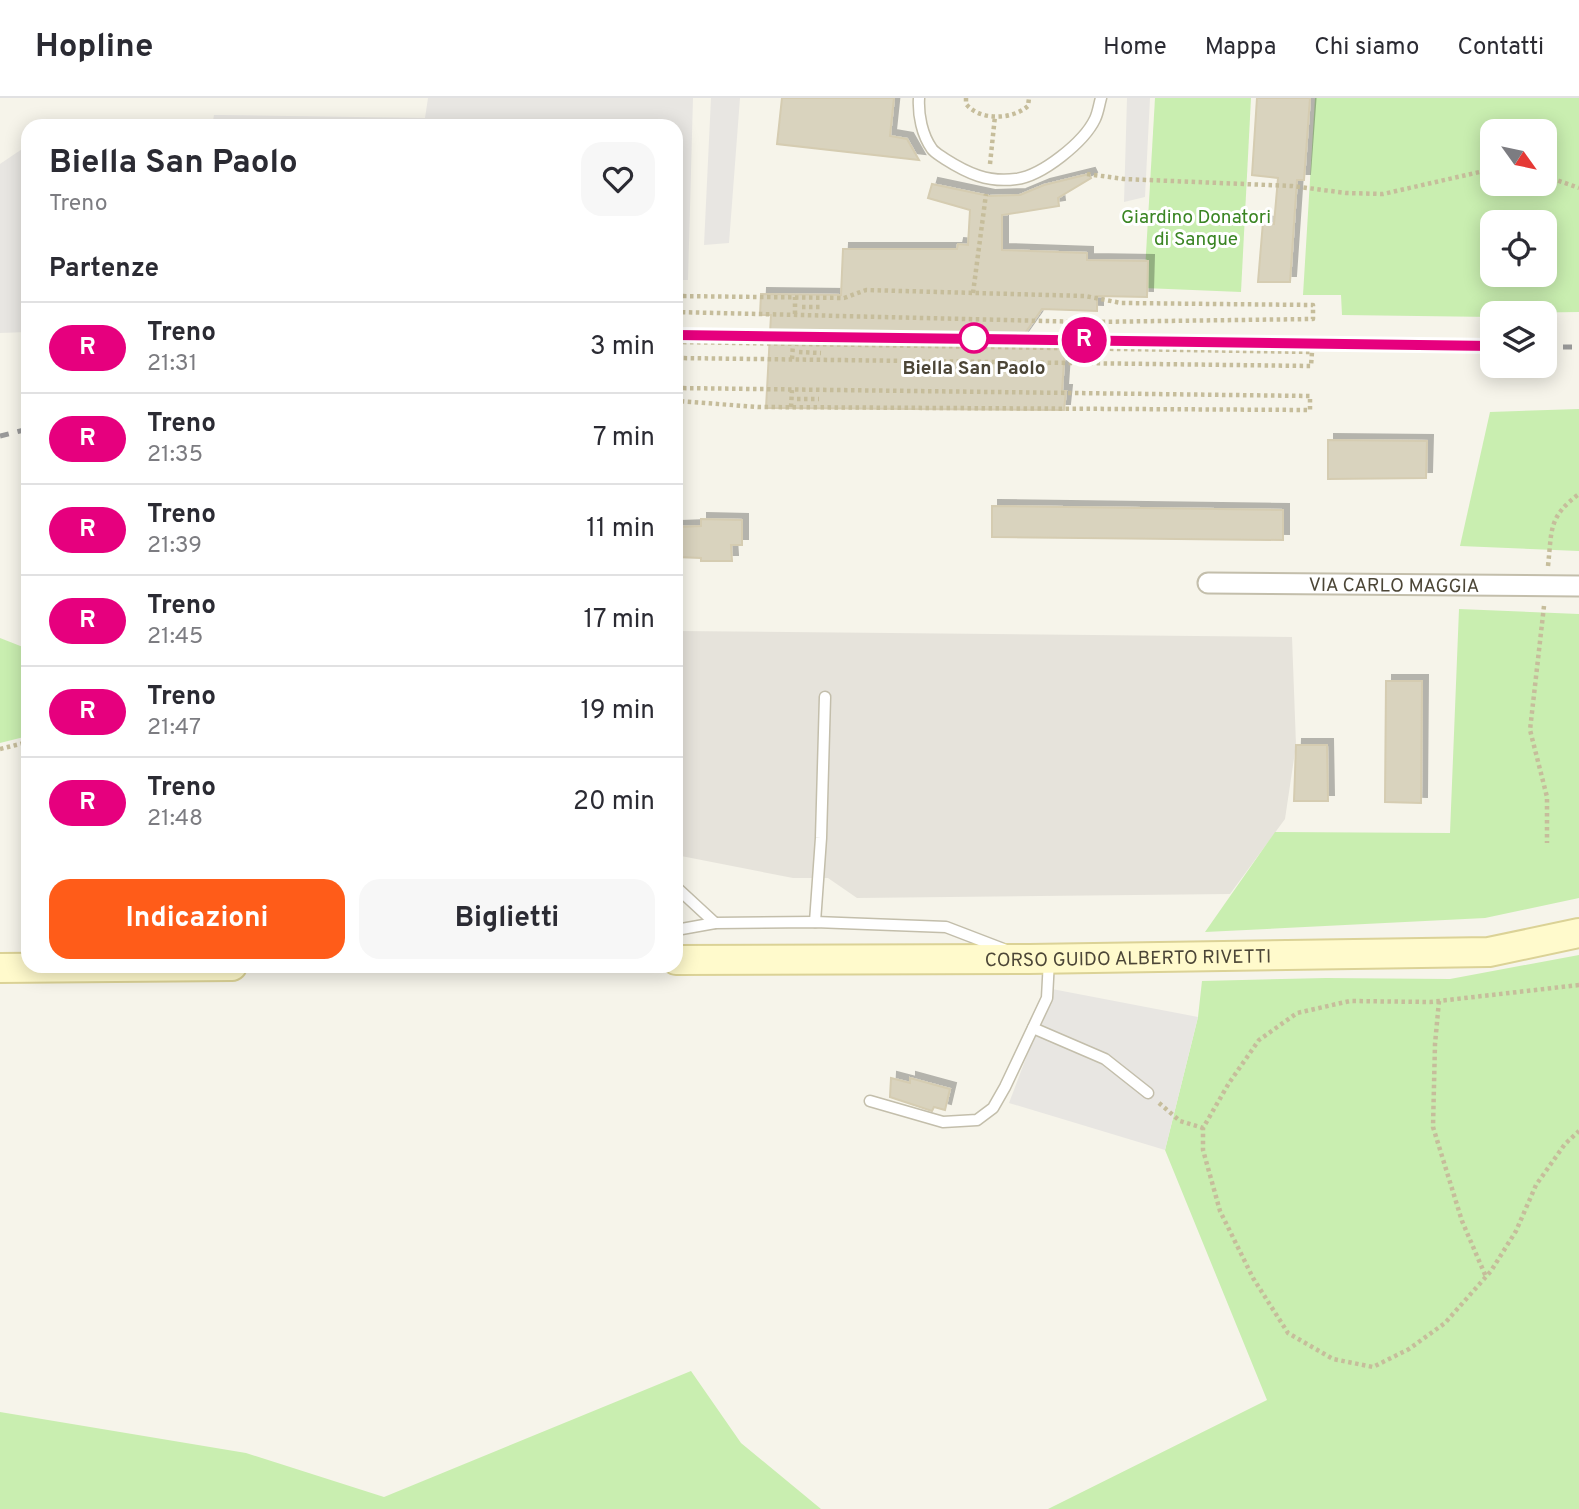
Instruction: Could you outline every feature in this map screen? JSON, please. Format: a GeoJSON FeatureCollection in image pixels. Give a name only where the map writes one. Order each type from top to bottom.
{"type":"FeatureCollection","features":[{"type":"Feature","properties":{"kind":"main road","name":"CORSO GUIDO ALBERTO RIVETTI"},"geometry":{"type":"LineString","coordinates":[[683,960],[1039,959],[1489,952],[1579,933]]}},
{"type":"Feature","properties":{"kind":"main road"},"geometry":{"type":"LineString","coordinates":[[0,968],[21,968]]}},
{"type":"Feature","properties":{"kind":"street","name":"VIA CARLO MAGGIA"},"geometry":{"type":"LineString","coordinates":[[1208,583],[1579,586]]}},
{"type":"Feature","properties":{"kind":"lane"},"geometry":{"type":"LineString","coordinates":[[919,98],[918,116],[933,150],[966,172],[988,179],[1017,180],[1040,171],[1085,134],[1096,118],[1101,98]]}},
{"type":"Feature","properties":{"kind":"lane"},"geometry":{"type":"LineString","coordinates":[[815,922],[821,838],[825,697]]}},
{"type":"Feature","properties":{"kind":"lane"},"geometry":{"type":"LineString","coordinates":[[683,893],[715,923]]}},
{"type":"Feature","properties":{"kind":"lane"},"geometry":{"type":"LineString","coordinates":[[683,929],[715,923],[815,922],[946,927],[1039,959],[1047,998],[993,1108],[977,1120],[943,1122],[870,1101]]}},
{"type":"Feature","properties":{"kind":"lane"},"geometry":{"type":"LineString","coordinates":[[1033,1028],[1105,1059],[1148,1093]]}},
{"type":"Feature","properties":{"kind":"path"},"geometry":{"type":"LineString","coordinates":[[966,98],[966,104],[972,111],[995,116],[1018,114],[1028,106],[1029,98]]}},
{"type":"Feature","properties":{"kind":"path"},"geometry":{"type":"LineString","coordinates":[[990,165],[995,116]]}},
{"type":"Feature","properties":{"kind":"path"},"geometry":{"type":"LineString","coordinates":[[1087,174],[1124,179],[1292,186],[1346,193],[1383,194],[1480,172]]}},
{"type":"Feature","properties":{"kind":"path"},"geometry":{"type":"LineString","coordinates":[[973,293],[988,179]]}},
{"type":"Feature","properties":{"kind":"path"},"geometry":{"type":"LineString","coordinates":[[1558,181],[1579,188]]}},
{"type":"Feature","properties":{"kind":"path"},"geometry":{"type":"LineString","coordinates":[[683,296],[844,298],[866,290],[1085,296],[1121,303],[1313,305],[1313,319],[1088,322],[683,312]]}},
{"type":"Feature","properties":{"kind":"path"},"geometry":{"type":"LineString","coordinates":[[794,314],[795,297]]}},
{"type":"Feature","properties":{"kind":"path"},"geometry":{"type":"LineString","coordinates":[[822,298],[822,315]]}},
{"type":"Feature","properties":{"kind":"path"},"geometry":{"type":"LineString","coordinates":[[802,307],[822,307]]}},
{"type":"Feature","properties":{"kind":"path"},"geometry":{"type":"LineString","coordinates":[[683,342],[1312,352],[1311,366],[683,358]]}},
{"type":"Feature","properties":{"kind":"path"},"geometry":{"type":"LineString","coordinates":[[792,359],[793,344]]}},
{"type":"Feature","properties":{"kind":"path"},"geometry":{"type":"LineString","coordinates":[[820,360],[821,345]]}},
{"type":"Feature","properties":{"kind":"path"},"geometry":{"type":"LineString","coordinates":[[799,352],[821,353]]}},
{"type":"Feature","properties":{"kind":"path"},"geometry":{"type":"LineString","coordinates":[[683,388],[1310,396],[1310,410],[790,407],[683,401]]}},
{"type":"Feature","properties":{"kind":"path"},"geometry":{"type":"LineString","coordinates":[[819,407],[820,389]]}},
{"type":"Feature","properties":{"kind":"path"},"geometry":{"type":"LineString","coordinates":[[790,407],[792,390]]}},
{"type":"Feature","properties":{"kind":"path"},"geometry":{"type":"LineString","coordinates":[[792,398],[819,398]]}},
{"type":"Feature","properties":{"kind":"path"},"geometry":{"type":"LineString","coordinates":[[1547,843],[1547,797],[1530,730],[1553,523],[1562,507],[1579,494]]}},
{"type":"Feature","properties":{"kind":"path"},"geometry":{"type":"LineString","coordinates":[[0,750],[21,744]]}},
{"type":"Feature","properties":{"kind":"path"},"geometry":{"type":"LineString","coordinates":[[1579,985],[1439,1001],[1350,1001],[1297,1013],[1259,1040],[1229,1083],[1203,1128],[1203,1150],[1220,1211],[1253,1278],[1288,1333],[1333,1359],[1373,1367],[1409,1349],[1445,1323],[1486,1277],[1516,1230],[1536,1185],[1565,1144],[1579,1131]]}},
{"type":"Feature","properties":{"kind":"path"},"geometry":{"type":"LineString","coordinates":[[1439,1001],[1433,1127],[1462,1221],[1486,1277]]}},
{"type":"Feature","properties":{"kind":"path"},"geometry":{"type":"LineString","coordinates":[[1148,1093],[1180,1121],[1203,1128]]}},
{"type":"Feature","properties":{"kind":"shaded area"},"geometry":{"type":"Polygon","coordinates":[[[428,98],[693,98],[688,280],[683,280],[683,119],[213,119],[214,115],[425,118],[428,98]]]}},
{"type":"Feature","properties":{"kind":"shaded area"},"geometry":{"type":"Polygon","coordinates":[[[711,98],[740,98],[729,243],[704,245],[711,98]]]}},
{"type":"Feature","properties":{"kind":"shaded area"},"geometry":{"type":"Polygon","coordinates":[[[1127,98],[1150,98],[1145,197],[1124,202],[1127,98]]]}},
{"type":"Feature","properties":{"kind":"shaded area"},"geometry":{"type":"Polygon","coordinates":[[[21,150],[21,332],[0,333],[0,164],[21,150]]]}},
{"type":"Feature","properties":{"kind":"shaded area"},"geometry":{"type":"Polygon","coordinates":[[[683,631],[1292,637],[1296,745],[1285,819],[1230,894],[857,898],[828,878],[793,878],[683,856],[683,631]]]}},
{"type":"Feature","properties":{"kind":"shaded area"},"geometry":{"type":"Polygon","coordinates":[[[1052,989],[1198,1017],[1165,1150],[1009,1103],[1052,989]]]}},
{"type":"Feature","properties":{"kind":"green space","name":"Giardino Donatori di Sangue"},"geometry":{"type":"Polygon","coordinates":[[[1155,98],[1251,98],[1241,292],[1144,288],[1155,98]]]}},
{"type":"Feature","properties":{"kind":"green space"},"geometry":{"type":"Polygon","coordinates":[[[1315,98],[1579,98],[1579,312],[1557,312],[1557,301],[1480,301],[1480,317],[1342,315],[1341,295],[1303,295],[1315,98]]]}},
{"type":"Feature","properties":{"kind":"green space"},"geometry":{"type":"Polygon","coordinates":[[[1579,409],[1579,551],[1460,546],[1490,412],[1579,409]]]}},
{"type":"Feature","properties":{"kind":"green space"},"geometry":{"type":"Polygon","coordinates":[[[1459,609],[1579,614],[1579,898],[1485,918],[1205,932],[1275,832],[1450,833],[1459,609]]]}},
{"type":"Feature","properties":{"kind":"green space"},"geometry":{"type":"Polygon","coordinates":[[[0,638],[21,646],[21,738],[0,743],[0,638]]]}},
{"type":"Feature","properties":{"kind":"green space"},"geometry":{"type":"Polygon","coordinates":[[[1579,955],[1579,1509],[1048,1509],[1267,1400],[1165,1150],[1198,1017],[1202,981],[1450,979],[1579,955]]]}},
{"type":"Feature","properties":{"kind":"green space"},"geometry":{"type":"Polygon","coordinates":[[[691,1371],[741,1443],[821,1509],[0,1509],[0,1412],[246,1453],[384,1497],[691,1371]]]}},
{"type":"Feature","properties":{"kind":"building"},"geometry":{"type":"Polygon","coordinates":[[[782,98],[894,98],[890,136],[907,139],[919,160],[777,144],[782,98]]]}},
{"type":"Feature","properties":{"kind":"building"},"geometry":{"type":"Polygon","coordinates":[[[1257,98],[1310,98],[1304,180],[1297,180],[1290,282],[1258,282],[1263,222],[1274,224],[1278,178],[1252,175],[1257,98]]]}},
{"type":"Feature","properties":{"kind":"building"},"geometry":{"type":"Polygon","coordinates":[[[1089,174],[1091,178],[1058,198],[1059,206],[1002,215],[1002,250],[1087,253],[1087,260],[1148,261],[1147,297],[1097,296],[1097,311],[1042,309],[1016,346],[1065,347],[1062,391],[1066,391],[1064,410],[766,408],[771,315],[760,315],[761,294],[841,295],[843,249],[957,249],[958,244],[968,245],[970,210],[928,198],[932,184],[989,196],[1020,195],[1044,185],[1089,174]]]}},
{"type":"Feature","properties":{"kind":"building"},"geometry":{"type":"Polygon","coordinates":[[[1328,440],[1427,441],[1426,478],[1328,479],[1328,440]]]}},
{"type":"Feature","properties":{"kind":"building"},"geometry":{"type":"Polygon","coordinates":[[[992,506],[1283,510],[1283,540],[992,537],[992,506]]]}},
{"type":"Feature","properties":{"kind":"building"},"geometry":{"type":"Polygon","coordinates":[[[701,519],[742,520],[742,545],[731,545],[732,561],[701,561],[701,558],[683,557],[683,527],[701,526],[701,519]]]}},
{"type":"Feature","properties":{"kind":"building"},"geometry":{"type":"Polygon","coordinates":[[[1386,681],[1422,681],[1421,803],[1385,802],[1386,681]]]}},
{"type":"Feature","properties":{"kind":"building"},"geometry":{"type":"Polygon","coordinates":[[[1296,745],[1327,745],[1328,801],[1294,801],[1296,745]]]}},
{"type":"Feature","properties":{"kind":"building"},"geometry":{"type":"Polygon","coordinates":[[[891,1078],[910,1083],[910,1078],[950,1089],[945,1110],[934,1107],[932,1111],[890,1097],[891,1078]]]}},
{"type":"Feature","properties":{"kind":"railway"},"geometry":{"type":"LineString","coordinates":[[683,335],[1480,346]]}},
{"type":"Feature","properties":{"kind":"railway"},"geometry":{"type":"LineString","coordinates":[[1557,347],[1579,347]]}},
{"type":"Feature","properties":{"kind":"railway"},"geometry":{"type":"LineString","coordinates":[[0,436],[21,431]]}},
{"type":"Feature","properties":{"kind":"train","name":"R"},"geometry":{"type":"LineString","coordinates":[[683,335],[1480,346]]}},
{"type":"Feature","properties":{"kind":"place","name":"Biella San Paolo"},"geometry":{"type":"Point","coordinates":[974,338]}}]}
